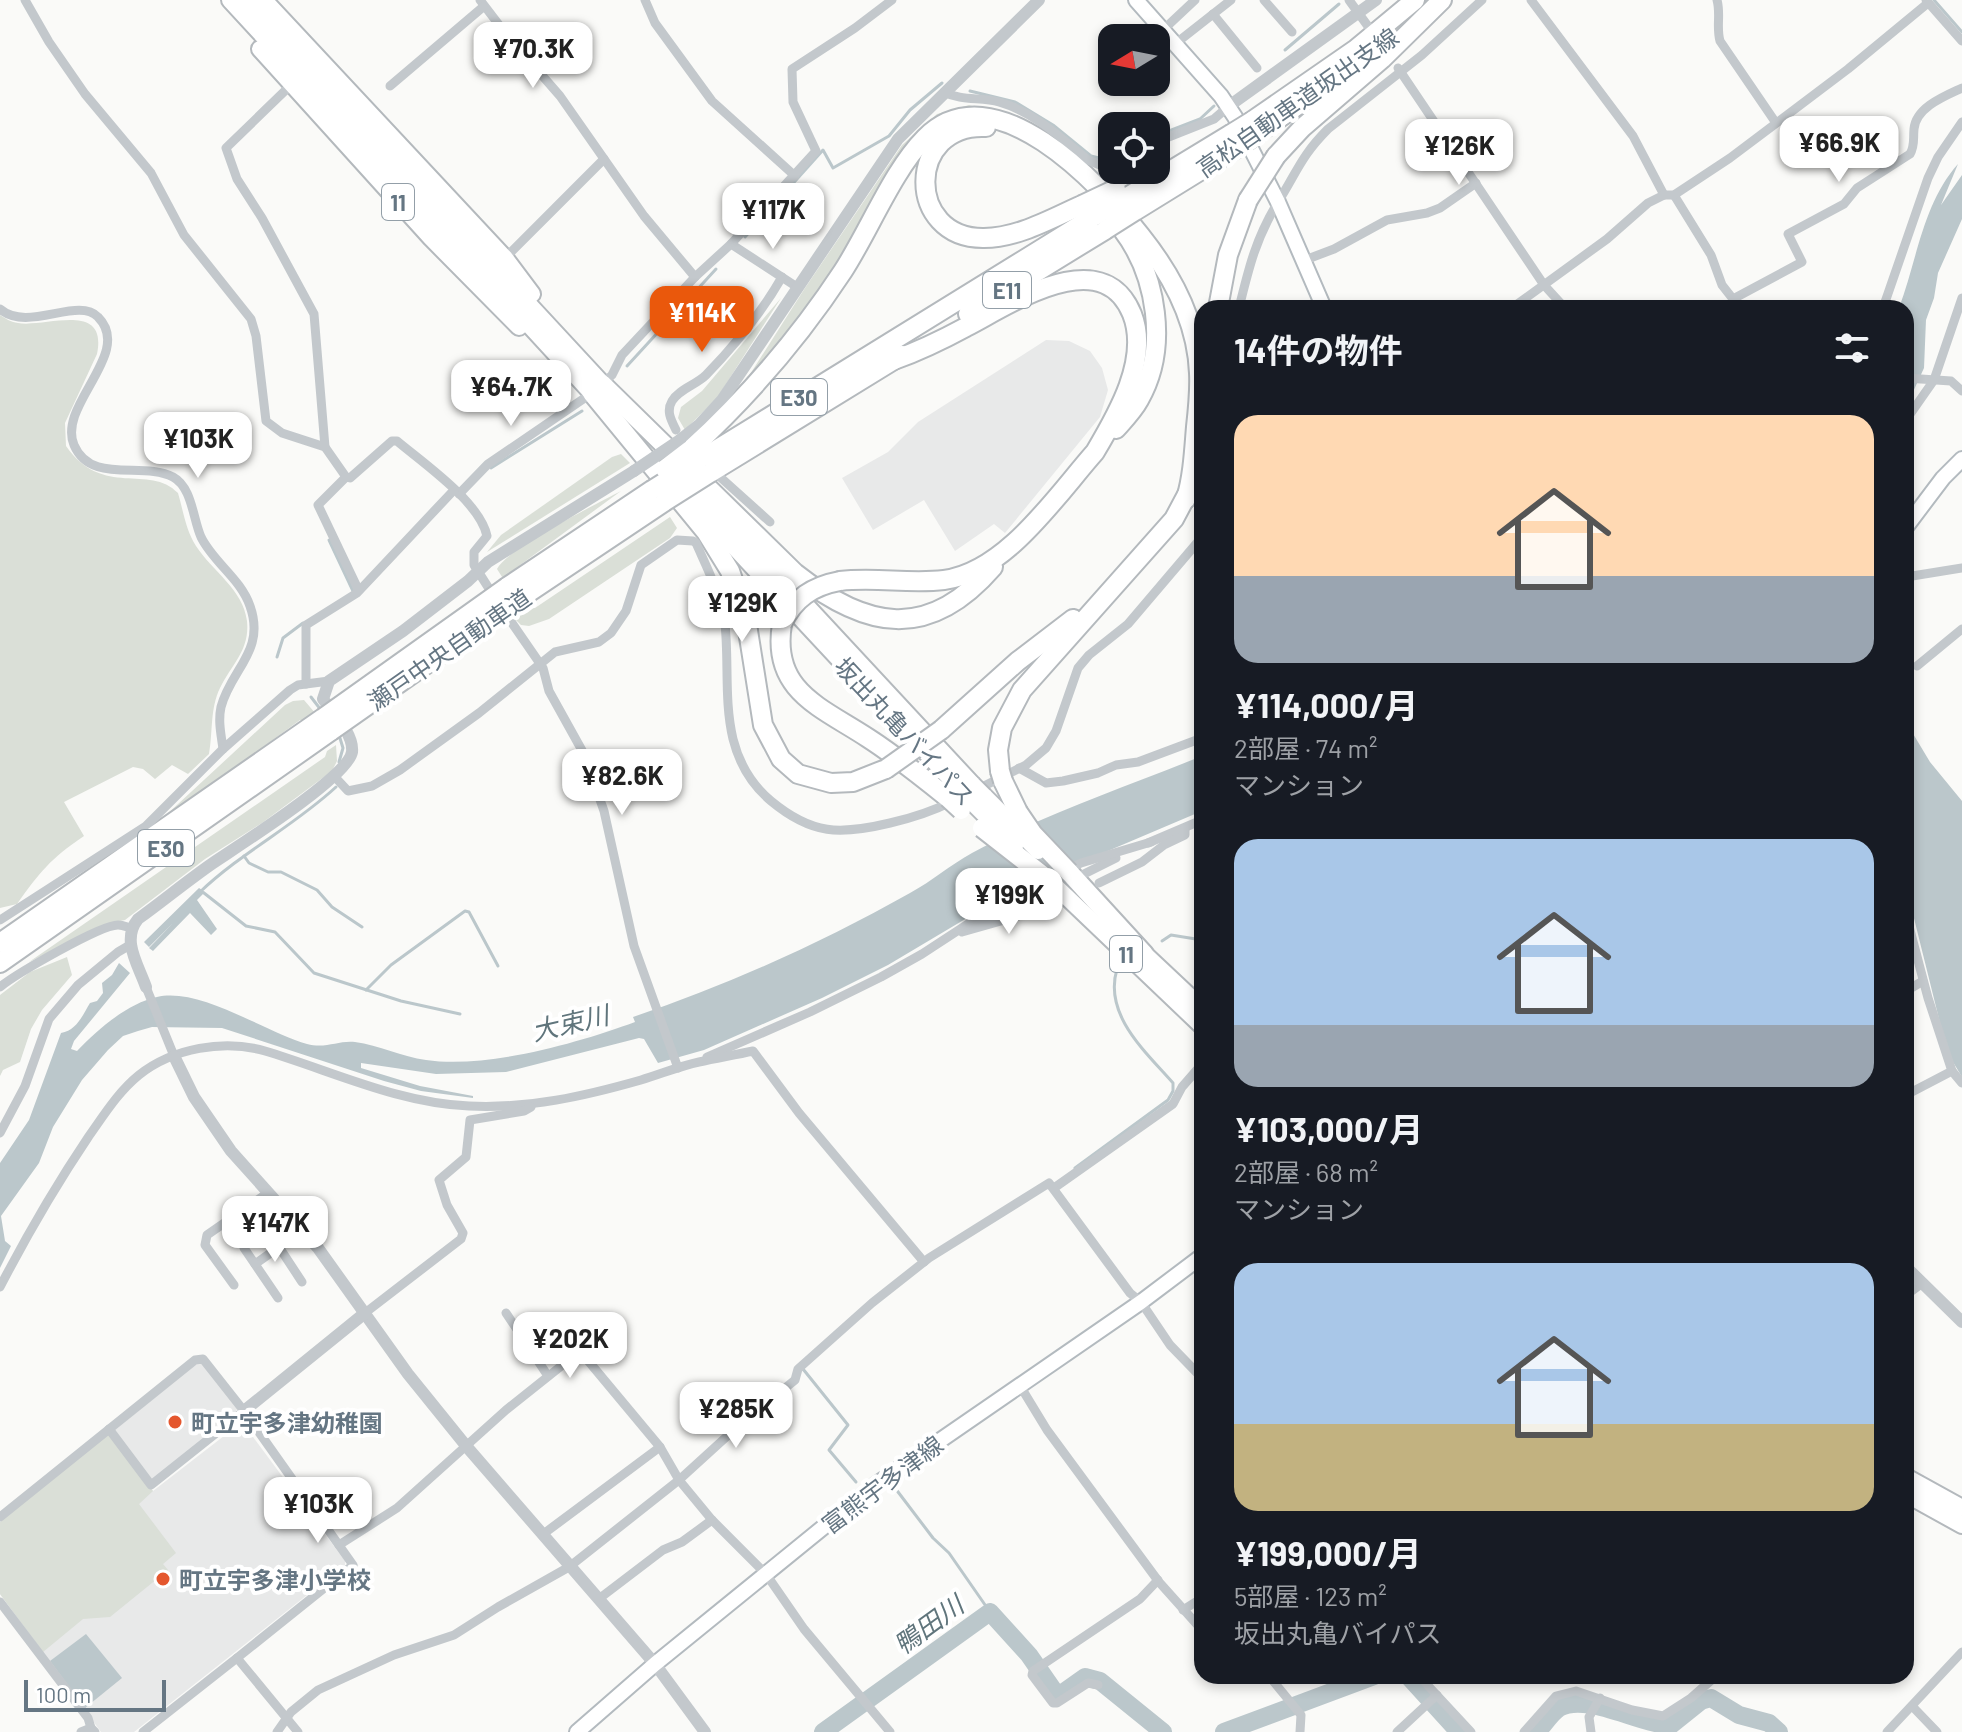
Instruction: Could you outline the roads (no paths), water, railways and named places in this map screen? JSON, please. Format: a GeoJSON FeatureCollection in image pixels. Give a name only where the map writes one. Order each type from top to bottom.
{"type":"FeatureCollection","features":[{"type":"Feature","properties":{"kind":"highway","name":"11"},"geometry":{"type":"LineString","coordinates":[[216,0],[474,285],[597,388]]}},
{"type":"Feature","properties":{"kind":"highway","name":"坂出丸亀バイパス"},"geometry":{"type":"LineString","coordinates":[[230,0],[283,48],[597,388],[966,797],[999,820]]}},
{"type":"Feature","properties":{"kind":"highway","name":"坂出丸亀バイパス"},"geometry":{"type":"LineString","coordinates":[[247,0],[283,48]]}},
{"type":"Feature","properties":{"kind":"highway","name":"11"},"geometry":{"type":"LineString","coordinates":[[264,0],[505,258],[597,388]]}},
{"type":"Feature","properties":{"kind":"highway","name":"高松自動車道坂出支線"},"geometry":{"type":"LineString","coordinates":[[1125,199],[1255,127],[1415,0]]}},
{"type":"Feature","properties":{"kind":"highway","name":"高松自動車道坂出支線"},"geometry":{"type":"LineString","coordinates":[[1255,127],[1333,83],[1439,0]]}},
{"type":"Feature","properties":{"kind":"highway"},"geometry":{"type":"LineString","coordinates":[[1220,300],[1228,255],[1248,200],[1276,156],[1302,128],[1382,59],[1439,0]]}},
{"type":"Feature","properties":{"kind":"highway"},"geometry":{"type":"LineString","coordinates":[[649,487],[696,455],[803,329],[845,268],[906,162],[920,143],[947,122],[977,115],[999,119],[1023,130],[1087,178],[1140,234],[1176,290],[1194,343]]}},
{"type":"Feature","properties":{"kind":"highway"},"geometry":{"type":"LineString","coordinates":[[597,388],[795,573],[828,598],[862,614],[886,619],[912,617],[952,604],[982,580],[1138,402],[1152,365],[1156,337],[1154,309],[1144,268],[1132,243],[1112,216],[1083,186],[1033,147],[1004,132],[973,127],[953,134],[937,148],[926,166],[924,186],[935,215],[948,228],[969,237],[1006,235],[1094,217]]}},
{"type":"Feature","properties":{"kind":"highway","name":"高松自動車道坂出支線"},"geometry":{"type":"LineString","coordinates":[[901,349],[1094,217],[1198,154],[1234,141]]}},
{"type":"Feature","properties":{"kind":"highway"},"geometry":{"type":"LineString","coordinates":[[1170,164],[1198,154]]}},
{"type":"Feature","properties":{"kind":"highway"},"geometry":{"type":"LineString","coordinates":[[1125,199],[1140,184]]}},
{"type":"Feature","properties":{"kind":"highway"},"geometry":{"type":"LineString","coordinates":[[901,349],[926,348],[1049,285],[1079,280],[1100,283],[1126,302],[1134,320],[1137,341],[1121,402],[1095,452]]}},
{"type":"Feature","properties":{"kind":"highway","name":"瀬戸中央自動車道"},"geometry":{"type":"LineString","coordinates":[[512,594],[557,554],[696,455],[901,349]]}},
{"type":"Feature","properties":{"kind":"highway"},"geometry":{"type":"LineString","coordinates":[[597,388],[706,532],[730,571],[746,618],[763,725],[781,759],[798,774],[831,783],[853,782],[886,769],[941,730],[1027,654],[1114,588]]}},
{"type":"Feature","properties":{"kind":"highway"},"geometry":{"type":"LineString","coordinates":[[1186,499],[1194,462]]}},
{"type":"Feature","properties":{"kind":"highway"},"geometry":{"type":"LineString","coordinates":[[999,820],[1007,774],[1000,739],[1015,700],[1042,665],[1174,519],[1186,499],[1194,476]]}},
{"type":"Feature","properties":{"kind":"highway","name":"瀬戸中央自動車道"},"geometry":{"type":"LineString","coordinates":[[0,963],[512,594],[649,487]]}},
{"type":"Feature","properties":{"kind":"highway"},"geometry":{"type":"LineString","coordinates":[[1034,521],[994,560],[964,576],[929,581],[840,581],[809,591],[793,605],[782,624],[782,662],[798,690],[818,707],[999,820],[1144,954]]}},
{"type":"Feature","properties":{"kind":"highway","name":"瀬戸中央自動車道"},"geometry":{"type":"LineString","coordinates":[[0,943],[327,725]]}},
{"type":"Feature","properties":{"kind":"highway"},"geometry":{"type":"LineString","coordinates":[[999,820],[1033,834],[1063,879]]}},
{"type":"Feature","properties":{"kind":"highway","name":"11"},"geometry":{"type":"LineString","coordinates":[[1063,879],[1194,1018]]}},
{"type":"Feature","properties":{"kind":"highway","name":"11"},"geometry":{"type":"LineString","coordinates":[[1144,954],[1194,1001]]}},
{"type":"Feature","properties":{"kind":"highway"},"geometry":{"type":"LineString","coordinates":[[1914,1481],[1962,1508]]}},
{"type":"Feature","properties":{"kind":"highway"},"geometry":{"type":"LineString","coordinates":[[1914,1498],[1962,1525]]}},
{"type":"Feature","properties":{"kind":"main road"},"geometry":{"type":"LineString","coordinates":[[1136,0],[1158,24]]}},
{"type":"Feature","properties":{"kind":"main road"},"geometry":{"type":"LineString","coordinates":[[1170,38],[1229,106],[1278,202],[1321,300]]}},
{"type":"Feature","properties":{"kind":"main road"},"geometry":{"type":"LineString","coordinates":[[1914,516],[1962,459]]}},
{"type":"Feature","properties":{"kind":"main road","name":"富熊宇多津線"},"geometry":{"type":"LineString","coordinates":[[577,1732],[655,1664],[874,1486],[1194,1262]]}},
{"type":"Feature","properties":{"kind":"street"},"geometry":{"type":"LineString","coordinates":[[25,0],[85,94],[151,173],[184,235],[251,319],[256,336],[266,421],[282,433],[325,447]]}},
{"type":"Feature","properties":{"kind":"street"},"geometry":{"type":"LineString","coordinates":[[645,0],[655,23],[712,101],[795,176]]}},
{"type":"Feature","properties":{"kind":"street"},"geometry":{"type":"LineString","coordinates":[[306,684],[306,625],[357,593],[456,492],[488,464],[612,375],[622,355],[795,176],[816,151],[793,102],[792,69],[892,0]]}},
{"type":"Feature","properties":{"kind":"street"},"geometry":{"type":"LineString","coordinates":[[696,455],[711,414],[898,139],[1039,0]]}},
{"type":"Feature","properties":{"kind":"street"},"geometry":{"type":"LineString","coordinates":[[1169,24],[1195,0]]}},
{"type":"Feature","properties":{"kind":"street"},"geometry":{"type":"LineString","coordinates":[[1175,44],[1231,0]]}},
{"type":"Feature","properties":{"kind":"street"},"geometry":{"type":"LineString","coordinates":[[1264,0],[1272,17],[1292,32]]}},
{"type":"Feature","properties":{"kind":"street"},"geometry":{"type":"LineString","coordinates":[[1349,0],[1370,29]]}},
{"type":"Feature","properties":{"kind":"street"},"geometry":{"type":"LineString","coordinates":[[1170,136],[1214,119],[1376,0]]}},
{"type":"Feature","properties":{"kind":"street"},"geometry":{"type":"LineString","coordinates":[[1241,300],[1266,219],[1311,145],[1399,69],[1447,33],[1482,0]]}},
{"type":"Feature","properties":{"kind":"street"},"geometry":{"type":"LineString","coordinates":[[1531,0],[1633,136],[1711,255],[1722,285],[1732,300]]}},
{"type":"Feature","properties":{"kind":"street"},"geometry":{"type":"LineString","coordinates":[[1717,0],[1720,41],[1776,123]]}},
{"type":"Feature","properties":{"kind":"street"},"geometry":{"type":"LineString","coordinates":[[1523,300],[1607,239],[1648,203],[1669,195],[1730,158],[1927,2],[1962,41]]}},
{"type":"Feature","properties":{"kind":"street"},"geometry":{"type":"LineString","coordinates":[[390,86],[481,3],[560,96],[644,216],[695,277]]}},
{"type":"Feature","properties":{"kind":"street"},"geometry":{"type":"LineString","coordinates":[[1213,14],[1257,68]]}},
{"type":"Feature","properties":{"kind":"street"},"geometry":{"type":"LineString","coordinates":[[1399,69],[1544,285],[1558,300]]}},
{"type":"Feature","properties":{"kind":"street"},"geometry":{"type":"LineString","coordinates":[[292,84],[226,148],[237,179],[314,314],[325,447],[346,477]]}},
{"type":"Feature","properties":{"kind":"street"},"geometry":{"type":"LineString","coordinates":[[1739,300],[1802,262],[1788,234],[1844,204],[1857,188],[1910,154],[1914,146],[1915,120],[1940,97],[1962,88]]}},
{"type":"Feature","properties":{"kind":"street"},"geometry":{"type":"LineString","coordinates":[[944,92],[959,98],[988,99],[1011,106],[1034,118],[1088,160],[1098,164]]}},
{"type":"Feature","properties":{"kind":"street"},"geometry":{"type":"LineString","coordinates":[[1886,300],[1919,198],[1938,157],[1962,122]]}},
{"type":"Feature","properties":{"kind":"street"},"geometry":{"type":"LineString","coordinates":[[505,258],[604,159]]}},
{"type":"Feature","properties":{"kind":"street"},"geometry":{"type":"LineString","coordinates":[[1305,260],[1334,249],[1387,220],[1440,208],[1476,183]]}},
{"type":"Feature","properties":{"kind":"street"},"geometry":{"type":"LineString","coordinates":[[731,244],[797,287]]}},
{"type":"Feature","properties":{"kind":"street"},"geometry":{"type":"LineString","coordinates":[[770,522],[696,455],[670,418],[669,407],[673,397],[704,377],[768,301],[782,277]]}},
{"type":"Feature","properties":{"kind":"street"},"geometry":{"type":"LineString","coordinates":[[1914,407],[1930,380],[1962,298]]}},
{"type":"Feature","properties":{"kind":"street"},"geometry":{"type":"LineString","coordinates":[[0,309],[11,317],[22,318],[79,311],[91,311],[99,317],[108,336],[106,350],[72,421],[75,447],[90,464],[102,469],[157,473],[172,477],[181,484],[201,537],[250,604],[255,624],[253,641],[221,708],[219,722],[223,749]]}},
{"type":"Feature","properties":{"kind":"street"},"geometry":{"type":"LineString","coordinates":[[1914,379],[1951,381],[1962,391]]}},
{"type":"Feature","properties":{"kind":"street"},"geometry":{"type":"LineString","coordinates":[[358,589],[318,505],[346,477],[350,478],[392,441],[397,441],[456,492],[485,525],[487,536],[474,552],[477,573],[541,665],[549,691],[578,739],[604,811],[634,946],[678,1066]]}},
{"type":"Feature","properties":{"kind":"street"},"geometry":{"type":"LineString","coordinates":[[0,920],[146,826],[223,749],[290,690],[329,681],[403,631],[509,547],[649,487]]}},
{"type":"Feature","properties":{"kind":"street"},"geometry":{"type":"LineString","coordinates":[[334,776],[339,784],[352,792],[372,786],[400,770],[560,650],[595,644],[611,633],[626,611],[641,565],[677,540],[693,541],[721,601],[725,623],[728,704],[739,756],[755,784],[785,813],[808,825],[833,832],[871,828],[938,809],[1007,774],[1046,748],[1056,731],[1078,668],[1089,655],[1128,624],[1194,546]]}},
{"type":"Feature","properties":{"kind":"street"},"geometry":{"type":"LineString","coordinates":[[1914,576],[1962,568]]}},
{"type":"Feature","properties":{"kind":"street"},"geometry":{"type":"LineString","coordinates":[[1917,666],[1962,629]]}},
{"type":"Feature","properties":{"kind":"street"},"geometry":{"type":"LineString","coordinates":[[329,681],[323,699],[351,739],[348,763],[279,819],[138,919],[131,928],[130,945],[186,1082],[218,1134],[303,1230],[408,1374],[569,1567],[600,1598],[655,1664],[705,1732]]}},
{"type":"Feature","properties":{"kind":"street"},"geometry":{"type":"LineString","coordinates":[[1007,774],[1046,783],[1063,781],[1098,773],[1116,765],[1138,762],[1194,741]]}},
{"type":"Feature","properties":{"kind":"street"},"geometry":{"type":"LineString","coordinates":[[971,922],[1000,912],[1063,879],[1194,824]]}},
{"type":"Feature","properties":{"kind":"street"},"geometry":{"type":"LineString","coordinates":[[1099,883],[1142,862],[1164,845],[1185,835],[1185,828]]}},
{"type":"Feature","properties":{"kind":"street"},"geometry":{"type":"LineString","coordinates":[[699,1062],[881,977],[1025,890],[1081,863],[1151,842]]}},
{"type":"Feature","properties":{"kind":"street"},"geometry":{"type":"LineString","coordinates":[[955,935],[1018,916],[1051,902]]}},
{"type":"Feature","properties":{"kind":"street"},"geometry":{"type":"LineString","coordinates":[[0,987],[31,965],[104,930],[118,925],[131,928]]}},
{"type":"Feature","properties":{"kind":"street"},"geometry":{"type":"LineString","coordinates":[[0,1133],[25,1086],[49,1019],[78,985],[130,945]]}},
{"type":"Feature","properties":{"kind":"street"},"geometry":{"type":"LineString","coordinates":[[1914,947],[1952,1071],[1962,1083]]}},
{"type":"Feature","properties":{"kind":"street"},"geometry":{"type":"LineString","coordinates":[[1914,986],[1923,981]]}},
{"type":"Feature","properties":{"kind":"street"},"geometry":{"type":"LineString","coordinates":[[0,1287],[36,1220],[112,1104],[141,1073],[173,1054],[231,1044],[247,1046],[353,1081],[438,1103],[470,1106],[532,1104],[594,1093],[678,1066],[753,1051],[799,1113],[924,1262]]}},
{"type":"Feature","properties":{"kind":"street"},"geometry":{"type":"LineString","coordinates":[[1914,1091],[1952,1071]]}},
{"type":"Feature","properties":{"kind":"street"},"geometry":{"type":"LineString","coordinates":[[1054,1188],[1173,1104],[1194,1073]]}},
{"type":"Feature","properties":{"kind":"street"},"geometry":{"type":"LineString","coordinates":[[109,1429],[151,1485],[461,1239],[463,1233],[447,1205],[439,1180],[466,1157],[470,1120],[524,1111],[531,1109],[532,1104]]}},
{"type":"Feature","properties":{"kind":"street"},"geometry":{"type":"LineString","coordinates":[[277,1732],[287,1718],[318,1690],[394,1655],[454,1635],[508,1600],[569,1567],[679,1480],[795,1380],[798,1369],[813,1354],[924,1262],[1049,1183],[1130,1293],[1141,1302],[1170,1345],[1194,1370]]}},
{"type":"Feature","properties":{"kind":"street"},"geometry":{"type":"LineString","coordinates":[[234,1285],[205,1245],[207,1235],[269,1192]]}},
{"type":"Feature","properties":{"kind":"street"},"geometry":{"type":"LineString","coordinates":[[255,1264],[303,1230]]}},
{"type":"Feature","properties":{"kind":"street"},"geometry":{"type":"LineString","coordinates":[[279,1247],[302,1282]]}},
{"type":"Feature","properties":{"kind":"street"},"geometry":{"type":"LineString","coordinates":[[244,1248],[278,1298]]}},
{"type":"Feature","properties":{"kind":"street"},"geometry":{"type":"LineString","coordinates":[[1914,1276],[1962,1322]]}},
{"type":"Feature","properties":{"kind":"street"},"geometry":{"type":"LineString","coordinates":[[1914,1289],[1921,1284]]}},
{"type":"Feature","properties":{"kind":"street"},"geometry":{"type":"LineString","coordinates":[[506,1313],[548,1376]]}},
{"type":"Feature","properties":{"kind":"street"},"geometry":{"type":"LineString","coordinates":[[339,1545],[397,1508],[506,1410],[580,1351],[660,1447],[679,1480],[712,1520],[766,1574],[804,1629],[890,1732]]}},
{"type":"Feature","properties":{"kind":"street"},"geometry":{"type":"LineString","coordinates":[[0,1517],[199,1359],[207,1362],[244,1411],[353,1565],[143,1732]]}},
{"type":"Feature","properties":{"kind":"street"},"geometry":{"type":"LineString","coordinates":[[1019,1384],[1047,1430],[1158,1580],[1194,1622]]}},
{"type":"Feature","properties":{"kind":"street"},"geometry":{"type":"LineString","coordinates":[[542,1535],[660,1447]]}},
{"type":"Feature","properties":{"kind":"street"},"geometry":{"type":"LineString","coordinates":[[600,1598],[663,1550],[682,1542],[712,1520]]}},
{"type":"Feature","properties":{"kind":"street"},"geometry":{"type":"LineString","coordinates":[[1098,1685],[1088,1683],[1053,1703],[1032,1675],[1033,1671],[1140,1599],[1158,1580]]}},
{"type":"Feature","properties":{"kind":"street"},"geometry":{"type":"LineString","coordinates":[[0,1602],[88,1718],[93,1730],[81,1732]]}},
{"type":"Feature","properties":{"kind":"street"},"geometry":{"type":"LineString","coordinates":[[1183,1610],[1194,1603]]}},
{"type":"Feature","properties":{"kind":"street"},"geometry":{"type":"LineString","coordinates":[[1887,1732],[1962,1652]]}},
{"type":"Feature","properties":{"kind":"street"},"geometry":{"type":"LineString","coordinates":[[237,1658],[298,1732]]}},
{"type":"Feature","properties":{"kind":"street"},"geometry":{"type":"LineString","coordinates":[[1276,1684],[1301,1715],[1300,1732]]}},
{"type":"Feature","properties":{"kind":"street"},"geometry":{"type":"LineString","coordinates":[[1427,1684],[1471,1732]]}},
{"type":"Feature","properties":{"kind":"street"},"geometry":{"type":"LineString","coordinates":[[1524,1732],[1556,1696],[1576,1691],[1632,1710],[1663,1716],[1707,1684]]}},
{"type":"Feature","properties":{"kind":"street"},"geometry":{"type":"LineString","coordinates":[[1397,1732],[1437,1695]]}},
{"type":"Feature","properties":{"kind":"street"},"geometry":{"type":"LineString","coordinates":[[1591,1732],[1589,1717],[1600,1698]]}},
{"type":"Feature","properties":{"kind":"street"},"geometry":{"type":"LineString","coordinates":[[1912,1706],[1937,1732]]}},
{"type":"Feature","properties":{"kind":"waterway"},"geometry":{"type":"LineString","coordinates":[[1934,0],[1962,32]]}},
{"type":"Feature","properties":{"kind":"waterway"},"geometry":{"type":"LineString","coordinates":[[1285,50],[1339,4]]}},
{"type":"Feature","properties":{"kind":"waterway"},"geometry":{"type":"LineString","coordinates":[[745,237],[823,150],[833,168],[889,136],[910,110],[942,83]]}},
{"type":"Feature","properties":{"kind":"waterway"},"geometry":{"type":"LineString","coordinates":[[970,91],[1015,102],[1053,125],[1091,156],[1098,158]]}},
{"type":"Feature","properties":{"kind":"waterway"},"geometry":{"type":"LineString","coordinates":[[1170,131],[1200,119],[1214,106]]}},
{"type":"Feature","properties":{"kind":"waterway"},"geometry":{"type":"LineString","coordinates":[[627,366],[716,269]]}},
{"type":"Feature","properties":{"kind":"waterway"},"geometry":{"type":"LineString","coordinates":[[491,468],[582,411]]}},
{"type":"Feature","properties":{"kind":"waterway"},"geometry":{"type":"LineString","coordinates":[[329,540],[353,591]]}},
{"type":"Feature","properties":{"kind":"waterway"},"geometry":{"type":"LineString","coordinates":[[277,657],[283,638],[303,623]]}},
{"type":"Feature","properties":{"kind":"waterway"},"geometry":{"type":"LineString","coordinates":[[311,697],[321,710]]}},
{"type":"Feature","properties":{"kind":"waterway"},"geometry":{"type":"LineString","coordinates":[[339,735],[343,748],[339,762]]}},
{"type":"Feature","properties":{"kind":"waterway"},"geometry":{"type":"LineString","coordinates":[[200,892],[336,787]]}},
{"type":"Feature","properties":{"kind":"waterway"},"geometry":{"type":"LineString","coordinates":[[244,856],[249,863],[268,872],[281,872],[317,890],[332,907],[362,927]]}},
{"type":"Feature","properties":{"kind":"waterway"},"geometry":{"type":"LineString","coordinates":[[204,893],[246,926],[275,932],[314,973],[401,1001],[460,1014]]}},
{"type":"Feature","properties":{"kind":"waterway"},"geometry":{"type":"LineString","coordinates":[[366,990],[391,965],[465,911],[469,912],[498,966]]}},
{"type":"Feature","properties":{"kind":"waterway"},"geometry":{"type":"LineString","coordinates":[[1162,941],[1171,935],[1194,939]]}},
{"type":"Feature","properties":{"kind":"waterway"},"geometry":{"type":"LineString","coordinates":[[1075,1168],[1168,1100],[1173,1091],[1173,1083],[1140,1045],[1121,1017],[1114,986],[1117,969]]}},
{"type":"Feature","properties":{"kind":"waterway"},"geometry":{"type":"LineString","coordinates":[[803,1369],[848,1425],[829,1450],[856,1482]]}},
{"type":"Feature","properties":{"kind":"waterway"},"geometry":{"type":"LineString","coordinates":[[892,1484],[933,1538],[949,1553],[990,1612]]}},
{"type":"Feature","properties":{"kind":"waterway","name":"鴨田川"},"geometry":{"type":"LineString","coordinates":[[823,1732],[990,1612],[1029,1655],[1054,1691],[1061,1694],[1085,1677],[1100,1681],[1163,1732]]}},
{"type":"Feature","properties":{"kind":"waterway","name":"鴨田川"},"geometry":{"type":"LineString","coordinates":[[1224,1732],[1353,1684]]}},
{"type":"Feature","properties":{"kind":"waterway","name":"鴨田川"},"geometry":{"type":"LineString","coordinates":[[1415,1684],[1459,1732]]}},
{"type":"Feature","properties":{"kind":"waterway","name":"鴨田川"},"geometry":{"type":"LineString","coordinates":[[1537,1732],[1556,1710],[1571,1704],[1598,1706],[1671,1725],[1701,1701],[1711,1698],[1739,1715],[1769,1723],[1779,1732]]}},
{"type":"Feature","properties":{"kind":"place","name":"町立宇多津幼稚園"},"geometry":{"type":"Point","coordinates":[175,1422]}},
{"type":"Feature","properties":{"kind":"place","name":"町立宇多津小学校"},"geometry":{"type":"Point","coordinates":[163,1579]}},
{"type":"Feature","properties":{"kind":"water label","name":"大束川"},"geometry":{"type":"Point","coordinates":[570,1022]}}]}
